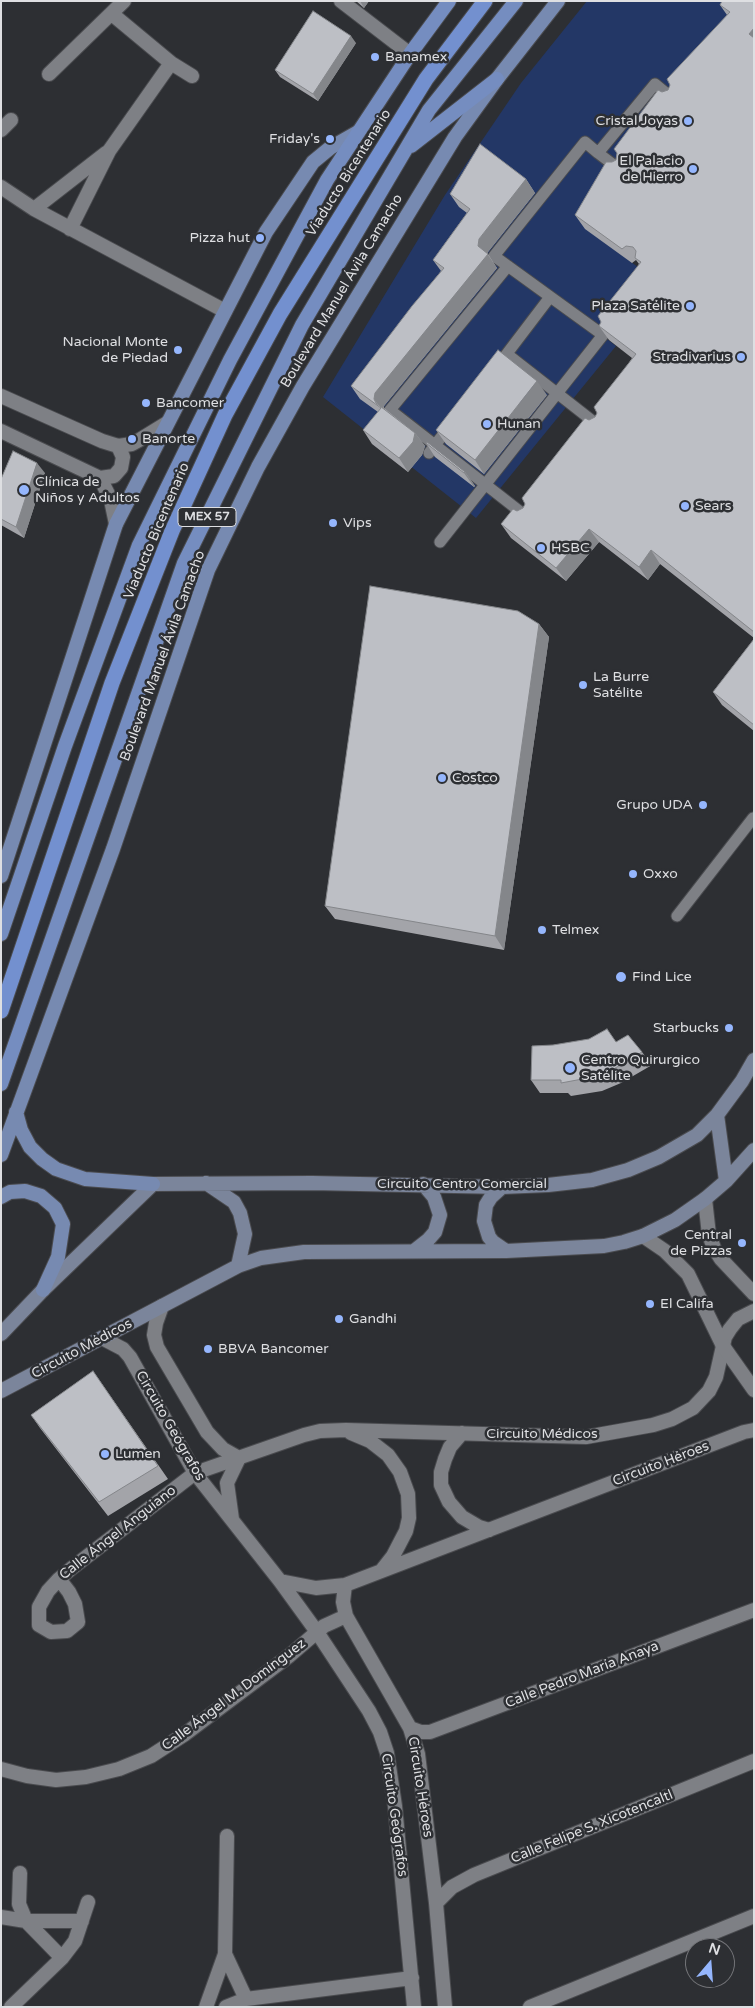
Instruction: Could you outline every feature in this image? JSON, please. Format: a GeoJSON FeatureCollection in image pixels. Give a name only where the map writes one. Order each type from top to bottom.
{"type":"FeatureCollection","features":[{"type":"Feature","properties":{"kind":"highway","name":"MEX 57"},"geometry":{"type":"LineString","coordinates":[[1,934],[64,746],[139,545],[230,360],[327,180],[410,54],[449,1]]}},
{"type":"Feature","properties":{"kind":"highway","name":"Viaducto Bicentenario"},"geometry":{"type":"LineString","coordinates":[[1,1011],[112,683],[172,531],[225,415],[280,314],[426,79],[485,1]]}},
{"type":"Feature","properties":{"kind":"highway","name":"Boulevard Manuel Ávila Camacho"},"geometry":{"type":"LineString","coordinates":[[1,1084],[184,563],[302,325],[429,110],[516,1]]}},
{"type":"Feature","properties":{"kind":"highway"},"geometry":{"type":"LineString","coordinates":[[405,151],[497,79]]}},
{"type":"Feature","properties":{"kind":"main road","name":"Boulevard Manuel Ávila Camacho"},"geometry":{"type":"LineString","coordinates":[[1,1155],[112,849],[208,570],[258,468],[303,386],[455,137],[497,79],[558,1]]}},
{"type":"Feature","properties":{"kind":"main road"},"geometry":{"type":"LineString","coordinates":[[1,876],[116,524],[266,232],[313,162],[330,148],[358,132]]}},
{"type":"Feature","properties":{"kind":"main road","name":"Circuito Centro Comercial"},"geometry":{"type":"LineString","coordinates":[[153,1184],[423,1184],[502,1187],[548,1185],[592,1180],[628,1170],[658,1158],[696,1134],[717,1115],[738,1087],[754,1060]]}},
{"type":"Feature","properties":{"kind":"main road"},"geometry":{"type":"LineString","coordinates":[[16,1112],[21,1130],[30,1147],[56,1169],[85,1179],[153,1184]]}},
{"type":"Feature","properties":{"kind":"main road"},"geometry":{"type":"LineString","coordinates":[[717,1115],[726,1181]]}},
{"type":"Feature","properties":{"kind":"main road","name":"Circuito Médicos"},"geometry":{"type":"LineString","coordinates":[[1,1391],[238,1266],[261,1258],[297,1252],[506,1251],[604,1246],[643,1236],[675,1220],[705,1199],[726,1181],[754,1150]]}},
{"type":"Feature","properties":{"kind":"main road"},"geometry":{"type":"LineString","coordinates":[[206,1183],[234,1202],[240,1213],[245,1234],[238,1266]]}},
{"type":"Feature","properties":{"kind":"main road"},"geometry":{"type":"LineString","coordinates":[[1,1334],[43,1290],[153,1184]]}},
{"type":"Feature","properties":{"kind":"main road"},"geometry":{"type":"LineString","coordinates":[[414,1251],[428,1240],[434,1232],[440,1215],[434,1197],[423,1184]]}},
{"type":"Feature","properties":{"kind":"main road"},"geometry":{"type":"LineString","coordinates":[[502,1187],[491,1197],[486,1205],[484,1221],[493,1242],[506,1251]]}},
{"type":"Feature","properties":{"kind":"main road"},"geometry":{"type":"LineString","coordinates":[[1,1197],[10,1192],[25,1191],[41,1196],[55,1208],[63,1224],[58,1257],[43,1290]]}},
{"type":"Feature","properties":{"kind":"street"},"geometry":{"type":"LineString","coordinates":[[50,74],[124,1]]}},
{"type":"Feature","properties":{"kind":"street"},"geometry":{"type":"LineString","coordinates":[[341,1],[410,54]]}},
{"type":"Feature","properties":{"kind":"street"},"geometry":{"type":"LineString","coordinates":[[112,14],[172,63],[192,76]]}},
{"type":"Feature","properties":{"kind":"street"},"geometry":{"type":"LineString","coordinates":[[70,229],[109,151],[172,63]]}},
{"type":"Feature","properties":{"kind":"street"},"geometry":{"type":"LineString","coordinates":[[598,153],[654,84],[672,98]]}},
{"type":"Feature","properties":{"kind":"street"},"geometry":{"type":"LineString","coordinates":[[1,130],[11,120]]}},
{"type":"Feature","properties":{"kind":"street"},"geometry":{"type":"LineString","coordinates":[[440,542],[603,336],[594,323],[550,298],[494,256],[585,142],[619,169]]}},
{"type":"Feature","properties":{"kind":"street"},"geometry":{"type":"LineString","coordinates":[[34,209],[109,151]]}},
{"type":"Feature","properties":{"kind":"street"},"geometry":{"type":"LineString","coordinates":[[1,187],[34,209],[70,229],[225,311]]}},
{"type":"Feature","properties":{"kind":"street"},"geometry":{"type":"LineString","coordinates":[[508,266],[386,415],[432,449],[486,484],[527,517]]}},
{"type":"Feature","properties":{"kind":"street"},"geometry":{"type":"LineString","coordinates":[[490,375],[550,298]]}},
{"type":"Feature","properties":{"kind":"street"},"geometry":{"type":"LineString","coordinates":[[507,354],[599,426]]}},
{"type":"Feature","properties":{"kind":"street"},"geometry":{"type":"LineString","coordinates":[[1,396],[102,441],[118,446],[132,444],[167,423]]}},
{"type":"Feature","properties":{"kind":"street"},"geometry":{"type":"LineString","coordinates":[[432,449],[456,419]]}},
{"type":"Feature","properties":{"kind":"street"},"geometry":{"type":"LineString","coordinates":[[1,431],[100,478],[114,476],[121,468],[123,457],[118,446]]}},
{"type":"Feature","properties":{"kind":"street"},"geometry":{"type":"LineString","coordinates":[[100,478],[110,500],[116,524]]}},
{"type":"Feature","properties":{"kind":"street"},"geometry":{"type":"LineString","coordinates":[[677,916],[754,818]]}},
{"type":"Feature","properties":{"kind":"street"},"geometry":{"type":"LineString","coordinates":[[705,1199],[706,1221],[714,1248],[754,1294]]}},
{"type":"Feature","properties":{"kind":"street"},"geometry":{"type":"LineString","coordinates":[[643,1236],[665,1251],[688,1274],[723,1346],[754,1390]]}},
{"type":"Feature","properties":{"kind":"street","name":"Circuito Médicos"},"geometry":{"type":"LineString","coordinates":[[162,1306],[154,1335],[157,1347],[207,1432],[223,1449],[239,1458]]}},
{"type":"Feature","properties":{"kind":"street","name":"Circuito Médicos"},"geometry":{"type":"LineString","coordinates":[[195,1473],[320,1431],[346,1430],[586,1437],[653,1426],[686,1412],[700,1403],[716,1377],[723,1346],[730,1329],[738,1319],[754,1311]]}},
{"type":"Feature","properties":{"kind":"street","name":"Circuito Geógrafos"},"geometry":{"type":"LineString","coordinates":[[102,1338],[123,1349],[130,1358],[195,1473],[280,1581],[317,1632],[369,1711],[380,1732],[387,1753],[395,1806],[414,2007]]}},
{"type":"Feature","properties":{"kind":"street"},"geometry":{"type":"LineString","coordinates":[[346,1430],[370,1441],[388,1455],[400,1472],[408,1494],[406,1530],[393,1556],[381,1571]]}},
{"type":"Feature","properties":{"kind":"street","name":"Circuito Héroes"},"geometry":{"type":"LineString","coordinates":[[280,1581],[316,1588],[345,1585],[744,1432],[754,1430]]}},
{"type":"Feature","properties":{"kind":"street"},"geometry":{"type":"LineString","coordinates":[[462,1434],[450,1447],[445,1458],[441,1472],[442,1485],[449,1502],[462,1516],[470,1522],[489,1530]]}},
{"type":"Feature","properties":{"kind":"street","name":"Circuito Geógrafos"},"geometry":{"type":"LineString","coordinates":[[232,1521],[227,1483],[239,1458]]}},
{"type":"Feature","properties":{"kind":"street","name":"Calle Ángel Anguiano"},"geometry":{"type":"LineString","coordinates":[[59,1579],[75,1604],[78,1622],[67,1631],[51,1632],[39,1625],[39,1607],[48,1591],[59,1579],[195,1473]]}},
{"type":"Feature","properties":{"kind":"street","name":"Circuito Héroes"},"geometry":{"type":"LineString","coordinates":[[345,1585],[343,1593],[346,1616],[410,1728],[418,1754],[436,1903],[445,2007]]}},
{"type":"Feature","properties":{"kind":"street","name":"Calle Pedro María Anaya"},"geometry":{"type":"LineString","coordinates":[[410,1728],[421,1732],[430,1732],[754,1610]]}},
{"type":"Feature","properties":{"kind":"street","name":"Calle Ángel M. Domínguez"},"geometry":{"type":"LineString","coordinates":[[1,1769],[28,1776],[56,1780],[86,1777],[119,1769],[151,1756],[185,1734],[292,1654],[317,1632],[331,1622],[346,1616]]}},
{"type":"Feature","properties":{"kind":"street","name":"Calle Felipe S. Xicotencaltl"},"geometry":{"type":"LineString","coordinates":[[436,1903],[452,1887],[474,1875],[754,1761]]}},
{"type":"Feature","properties":{"kind":"street"},"geometry":{"type":"LineString","coordinates":[[206,2007],[225,1954],[227,1836]]}},
{"type":"Feature","properties":{"kind":"street"},"geometry":{"type":"LineString","coordinates":[[20,1873],[19,1904],[26,1920],[62,1958]]}},
{"type":"Feature","properties":{"kind":"street"},"geometry":{"type":"LineString","coordinates":[[11,2007],[62,1958],[75,1941],[88,1902]]}},
{"type":"Feature","properties":{"kind":"street"},"geometry":{"type":"LineString","coordinates":[[530,2007],[754,1916]]}},
{"type":"Feature","properties":{"kind":"street"},"geometry":{"type":"LineString","coordinates":[[1,1917],[26,1920],[82,1921]]}},
{"type":"Feature","properties":{"kind":"street"},"geometry":{"type":"LineString","coordinates":[[225,1954],[246,1998]]}},
{"type":"Feature","properties":{"kind":"street"},"geometry":{"type":"LineString","coordinates":[[226,2007],[246,1998],[412,1978]]}},
{"type":"Feature","properties":{"kind":"shaded area"},"geometry":{"type":"Polygon","coordinates":[[[587,1],[754,1],[585,228],[650,276],[603,336],[616,346],[476,518],[323,397],[445,195],[521,83],[587,1]]]}},
{"type":"Feature","properties":{"kind":"building","name":"Plaza Satélite"},"geometry":{"type":"Polygon","coordinates":[[[722,1],[754,1],[754,28],[749,34],[754,38],[754,632],[651,550],[639,567],[589,529],[556,568],[501,524],[513,509],[517,511],[523,508],[525,504],[522,498],[585,418],[589,420],[595,417],[597,413],[594,407],[636,354],[599,326],[601,322],[598,316],[641,262],[635,258],[636,251],[633,247],[626,246],[622,249],[575,215],[606,162],[616,160],[617,153],[614,149],[658,90],[662,92],[668,90],[670,85],[667,79],[730,12],[720,5],[722,1]]]}},
{"type":"Feature","properties":{"kind":"building"},"geometry":{"type":"Polygon","coordinates":[[[313,11],[351,36],[313,94],[275,70],[313,11]]]}},
{"type":"Feature","properties":{"kind":"building"},"geometry":{"type":"Polygon","coordinates":[[[480,144],[526,179],[479,239],[478,246],[488,254],[375,393],[374,399],[376,403],[415,433],[413,442],[399,458],[363,430],[381,408],[351,386],[412,306],[444,268],[433,260],[470,209],[450,194],[480,144]]]}},
{"type":"Feature","properties":{"kind":"building"},"geometry":{"type":"Polygon","coordinates":[[[498,350],[537,381],[475,460],[436,430],[498,350]]]}},
{"type":"Feature","properties":{"kind":"building"},"geometry":{"type":"Polygon","coordinates":[[[427,442],[465,472],[426,443],[427,442]]]}},
{"type":"Feature","properties":{"kind":"building"},"geometry":{"type":"Polygon","coordinates":[[[13,451],[37,463],[16,527],[1,519],[1,479],[13,451]]]}},
{"type":"Feature","properties":{"kind":"building","name":"Costco"},"geometry":{"type":"Polygon","coordinates":[[[370,586],[518,611],[539,624],[495,936],[325,906],[370,586]]]}},
{"type":"Feature","properties":{"kind":"building"},"geometry":{"type":"Polygon","coordinates":[[[754,639],[754,725],[713,692],[754,639]]]}},
{"type":"Feature","properties":{"kind":"building"},"geometry":{"type":"Polygon","coordinates":[[[607,1029],[616,1042],[628,1035],[642,1052],[612,1070],[593,1077],[561,1083],[561,1080],[531,1080],[532,1046],[553,1045],[589,1039],[607,1029]]]}},
{"type":"Feature","properties":{"kind":"building","name":"Lumen"},"geometry":{"type":"Polygon","coordinates":[[[93,1371],[158,1466],[99,1502],[31,1415],[93,1371]]]}},
{"type":"Feature","properties":{"kind":"place","name":"Banamex"},"geometry":{"type":"Point","coordinates":[375,57]}},
{"type":"Feature","properties":{"kind":"place","name":"Cristal Joyas"},"geometry":{"type":"Point","coordinates":[688,121]}},
{"type":"Feature","properties":{"kind":"place","name":"Friday's"},"geometry":{"type":"Point","coordinates":[330,139]}},
{"type":"Feature","properties":{"kind":"place","name":"El Palacio de Hierro"},"geometry":{"type":"Point","coordinates":[693,169]}},
{"type":"Feature","properties":{"kind":"place","name":"Pizza hut"},"geometry":{"type":"Point","coordinates":[260,238]}},
{"type":"Feature","properties":{"kind":"place","name":"Plaza Satélite"},"geometry":{"type":"Point","coordinates":[690,306]}},
{"type":"Feature","properties":{"kind":"place","name":"Nacional Monte de Piedad"},"geometry":{"type":"Point","coordinates":[178,350]}},
{"type":"Feature","properties":{"kind":"place","name":"Stradivarius"},"geometry":{"type":"Point","coordinates":[741,357]}},
{"type":"Feature","properties":{"kind":"place","name":"Bancomer"},"geometry":{"type":"Point","coordinates":[146,403]}},
{"type":"Feature","properties":{"kind":"place","name":"Hunan"},"geometry":{"type":"Point","coordinates":[487,424]}},
{"type":"Feature","properties":{"kind":"place","name":"Banorte"},"geometry":{"type":"Point","coordinates":[132,439]}},
{"type":"Feature","properties":{"kind":"place","name":"Clínica de Niños y Adultos"},"geometry":{"type":"Point","coordinates":[24,490]}},
{"type":"Feature","properties":{"kind":"place","name":"Sears"},"geometry":{"type":"Point","coordinates":[685,506]}},
{"type":"Feature","properties":{"kind":"place","name":"Vips"},"geometry":{"type":"Point","coordinates":[333,523]}},
{"type":"Feature","properties":{"kind":"place","name":"HSBC"},"geometry":{"type":"Point","coordinates":[541,548]}},
{"type":"Feature","properties":{"kind":"place","name":"La Burre Satélite"},"geometry":{"type":"Point","coordinates":[583,685]}},
{"type":"Feature","properties":{"kind":"place","name":"Costco"},"geometry":{"type":"Point","coordinates":[442,778]}},
{"type":"Feature","properties":{"kind":"place","name":"Grupo UDA"},"geometry":{"type":"Point","coordinates":[703,805]}},
{"type":"Feature","properties":{"kind":"place","name":"Oxxo"},"geometry":{"type":"Point","coordinates":[633,874]}},
{"type":"Feature","properties":{"kind":"place","name":"Telmex"},"geometry":{"type":"Point","coordinates":[542,930]}},
{"type":"Feature","properties":{"kind":"place","name":"Find Lice"},"geometry":{"type":"Point","coordinates":[621,977]}},
{"type":"Feature","properties":{"kind":"place","name":"Starbucks"},"geometry":{"type":"Point","coordinates":[729,1028]}},
{"type":"Feature","properties":{"kind":"place","name":"Centro Quirurgico Satélite"},"geometry":{"type":"Point","coordinates":[570,1068]}},
{"type":"Feature","properties":{"kind":"place","name":"Central de Pizzas"},"geometry":{"type":"Point","coordinates":[742,1243]}},
{"type":"Feature","properties":{"kind":"place","name":"El Califa"},"geometry":{"type":"Point","coordinates":[650,1304]}},
{"type":"Feature","properties":{"kind":"place","name":"Gandhi"},"geometry":{"type":"Point","coordinates":[339,1319]}},
{"type":"Feature","properties":{"kind":"place","name":"BBVA Bancomer"},"geometry":{"type":"Point","coordinates":[208,1349]}},
{"type":"Feature","properties":{"kind":"place","name":"Lumen"},"geometry":{"type":"Point","coordinates":[105,1454]}}]}
